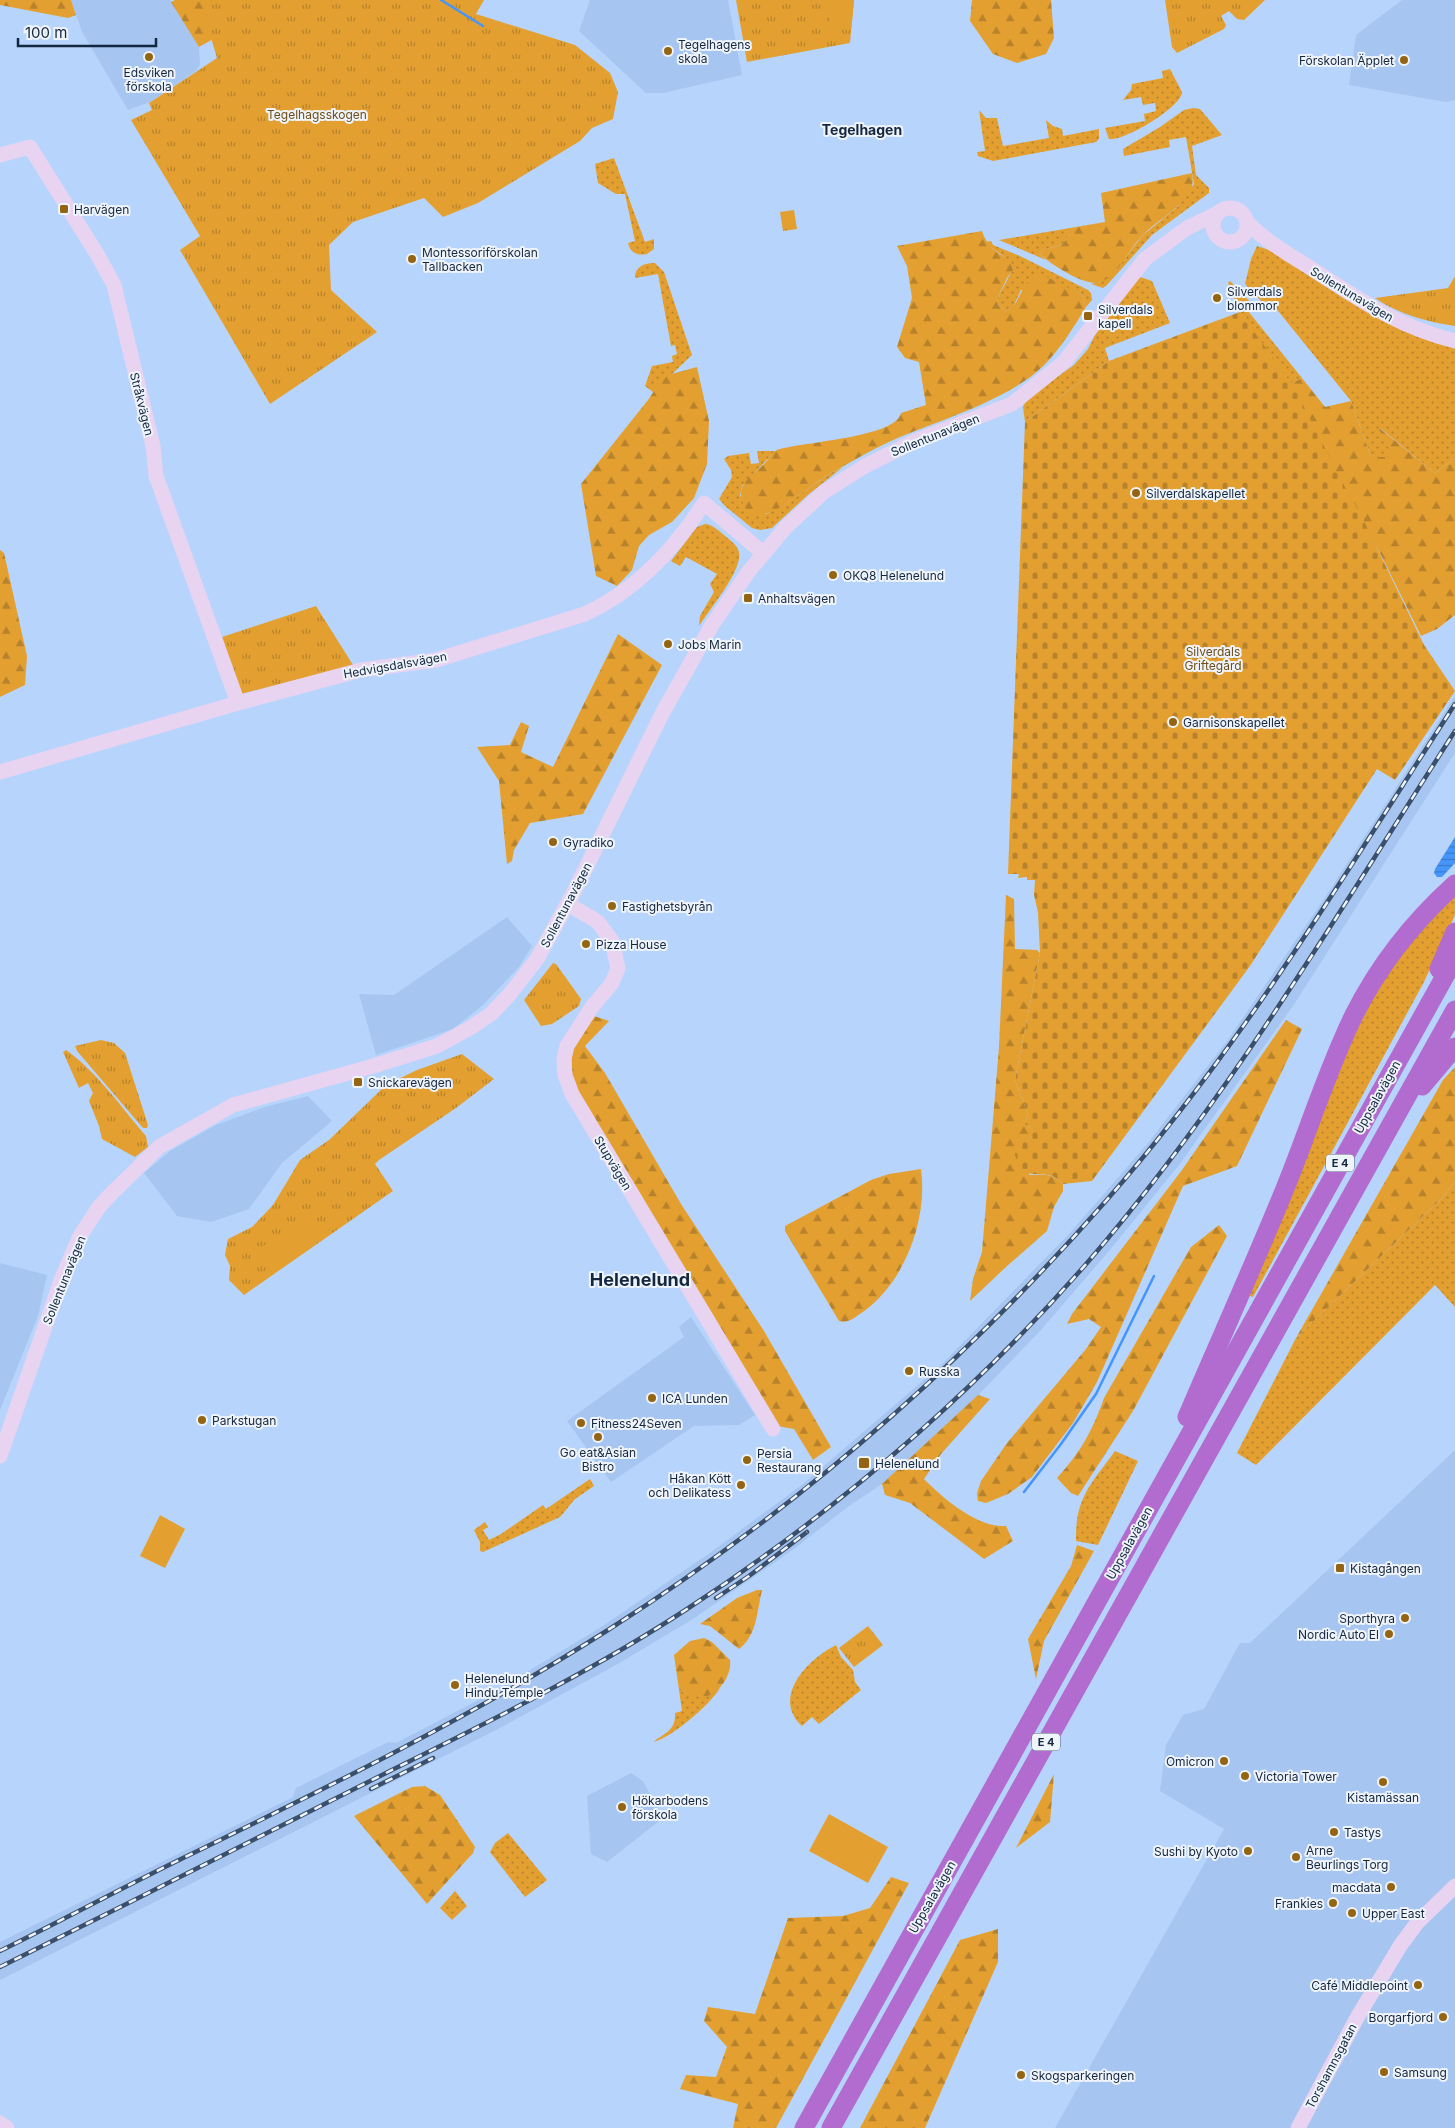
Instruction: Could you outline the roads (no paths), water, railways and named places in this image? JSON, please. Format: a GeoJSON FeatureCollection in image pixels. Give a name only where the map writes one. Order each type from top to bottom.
{"type":"FeatureCollection","features":[{"type":"Feature","properties":{"kind":"highway"},"geometry":{"type":"LineString","coordinates":[[1148,1508],[1249,1275],[1354,1014],[1384,964],[1433,904],[1455,884]]}},
{"type":"Feature","properties":{"kind":"highway"},"geometry":{"type":"LineString","coordinates":[[1411,1035],[1455,932]]}},
{"type":"Feature","properties":{"kind":"highway","name":"Uppsalavägen"},"geometry":{"type":"LineString","coordinates":[[804,2128],[1455,958]]}},
{"type":"Feature","properties":{"kind":"highway","name":"Uppsalavägen"},"geometry":{"type":"LineString","coordinates":[[831,2128],[1455,1010]]}},
{"type":"Feature","properties":{"kind":"highway"},"geometry":{"type":"LineString","coordinates":[[1326,1240],[1455,1026]]}},
{"type":"Feature","properties":{"kind":"highway"},"geometry":{"type":"LineString","coordinates":[[1415,1095],[1455,1047]]}},
{"type":"Feature","properties":{"kind":"street","name":"Stråkvägen"},"geometry":{"type":"LineString","coordinates":[[0,155],[30,147],[98,254],[114,285],[153,446],[156,476],[238,703]]}},
{"type":"Feature","properties":{"kind":"street"},"geometry":{"type":"LineString","coordinates":[[1230,208],[1239,210],[1247,222],[1246,232],[1239,240],[1227,242],[1218,238],[1214,233],[1212,225],[1216,214],[1220,210],[1230,208]]}},
{"type":"Feature","properties":{"kind":"street","name":"Sollentunavägen"},"geometry":{"type":"LineString","coordinates":[[0,1456],[62,1278],[80,1236],[99,1207],[128,1176],[159,1147],[233,1105],[370,1068],[437,1046],[491,1014],[510,994],[537,959],[568,904],[663,712],[712,625],[763,554],[786,527],[824,492],[865,466],[915,441],[1012,404],[1064,362],[1145,258],[1186,228],[1216,214]]}},
{"type":"Feature","properties":{"kind":"street","name":"Sollentunavägen"},"geometry":{"type":"LineString","coordinates":[[1247,222],[1281,249],[1382,314],[1420,332],[1455,341]]}},
{"type":"Feature","properties":{"kind":"street","name":"Sollentunavägen"},"geometry":{"type":"LineString","coordinates":[[1178,235],[1190,232],[1214,233]]}},
{"type":"Feature","properties":{"kind":"street","name":"Sollentunavägen"},"geometry":{"type":"LineString","coordinates":[[1239,240],[1281,249]]}},
{"type":"Feature","properties":{"kind":"street","name":"Hedvigsdalsvägen"},"geometry":{"type":"LineString","coordinates":[[0,772],[238,703],[361,670],[436,660],[585,614],[628,590],[664,556],[691,523],[704,503],[763,554]]}},
{"type":"Feature","properties":{"kind":"street","name":"Stupvägen"},"geometry":{"type":"LineString","coordinates":[[568,904],[598,922],[612,941],[618,968],[612,983],[592,1007],[567,1046],[564,1060],[565,1075],[572,1094],[773,1429]]}},
{"type":"Feature","properties":{"kind":"street","name":"Torshamnsgatan"},"geometry":{"type":"LineString","coordinates":[[1298,2128],[1358,2016],[1389,1964],[1417,1923],[1455,1886]]}},
{"type":"Feature","properties":{"kind":"street"},"geometry":{"type":"LineString","coordinates":[[0,2123],[7,2128]]}},
{"type":"Feature","properties":{"kind":"water"},"geometry":{"type":"Polygon","coordinates":[[[1455,837],[1455,863],[1442,877],[1437,877],[1434,873],[1435,869],[1455,837]]]}},
{"type":"Feature","properties":{"kind":"waterway"},"geometry":{"type":"LineString","coordinates":[[441,0],[483,26]]}},
{"type":"Feature","properties":{"kind":"waterway"},"geometry":{"type":"LineString","coordinates":[[1024,1492],[1096,1394],[1154,1276]]}},
{"type":"Feature","properties":{"kind":"railway"},"geometry":{"type":"LineString","coordinates":[[0,1951],[395,1752],[556,1662],[677,1584],[743,1537],[872,1434],[933,1379],[1050,1263],[1154,1144],[1246,1022],[1332,896],[1455,704]]}},
{"type":"Feature","properties":{"kind":"railway"},"geometry":{"type":"LineString","coordinates":[[0,1967],[501,1715],[614,1654],[742,1572],[848,1492],[899,1450],[948,1406],[1043,1312],[1087,1263],[1188,1137],[1280,1004],[1455,731]]}},
{"type":"Feature","properties":{"kind":"railway"},"geometry":{"type":"LineString","coordinates":[[716,1598],[749,1576],[807,1532]]}},
{"type":"Feature","properties":{"kind":"railway"},"geometry":{"type":"LineString","coordinates":[[371,1789],[433,1758]]}},
{"type":"Feature","properties":{"kind":"place","name":"Tegelhagens skola"},"geometry":{"type":"Point","coordinates":[668,51]}},
{"type":"Feature","properties":{"kind":"place","name":"Edsviken förskola"},"geometry":{"type":"Point","coordinates":[149,57]}},
{"type":"Feature","properties":{"kind":"place","name":"Förskolan Äpplet"},"geometry":{"type":"Point","coordinates":[1404,60]}},
{"type":"Feature","properties":{"kind":"place","name":"Harvägen"},"geometry":{"type":"Point","coordinates":[64,209]}},
{"type":"Feature","properties":{"kind":"place","name":"Montessoriförskolan Tallbacken"},"geometry":{"type":"Point","coordinates":[412,259]}},
{"type":"Feature","properties":{"kind":"place","name":"Silverdals blommor"},"geometry":{"type":"Point","coordinates":[1217,298]}},
{"type":"Feature","properties":{"kind":"place","name":"Silverdals kapell"},"geometry":{"type":"Point","coordinates":[1088,316]}},
{"type":"Feature","properties":{"kind":"place","name":"Silverdalskapellet"},"geometry":{"type":"Point","coordinates":[1136,493]}},
{"type":"Feature","properties":{"kind":"place","name":"OKQ8 Helenelund"},"geometry":{"type":"Point","coordinates":[833,575]}},
{"type":"Feature","properties":{"kind":"place","name":"Anhaltsvägen"},"geometry":{"type":"Point","coordinates":[748,598]}},
{"type":"Feature","properties":{"kind":"place","name":"Jobs Marin"},"geometry":{"type":"Point","coordinates":[668,644]}},
{"type":"Feature","properties":{"kind":"place","name":"Garnisonskapellet"},"geometry":{"type":"Point","coordinates":[1173,722]}},
{"type":"Feature","properties":{"kind":"place","name":"Gyradiko"},"geometry":{"type":"Point","coordinates":[553,842]}},
{"type":"Feature","properties":{"kind":"place","name":"Fastighetsbyrån"},"geometry":{"type":"Point","coordinates":[612,906]}},
{"type":"Feature","properties":{"kind":"place","name":"Pizza House"},"geometry":{"type":"Point","coordinates":[586,944]}},
{"type":"Feature","properties":{"kind":"place","name":"Snickarevägen"},"geometry":{"type":"Point","coordinates":[358,1082]}},
{"type":"Feature","properties":{"kind":"place","name":"Russka"},"geometry":{"type":"Point","coordinates":[909,1371]}},
{"type":"Feature","properties":{"kind":"place","name":"ICA Lunden"},"geometry":{"type":"Point","coordinates":[652,1398]}},
{"type":"Feature","properties":{"kind":"place","name":"Parkstugan"},"geometry":{"type":"Point","coordinates":[202,1420]}},
{"type":"Feature","properties":{"kind":"place","name":"Fitness24Seven"},"geometry":{"type":"Point","coordinates":[581,1423]}},
{"type":"Feature","properties":{"kind":"place","name":"Go eat&Asian Bistro"},"geometry":{"type":"Point","coordinates":[598,1437]}},
{"type":"Feature","properties":{"kind":"place","name":"Persia Restaurang"},"geometry":{"type":"Point","coordinates":[747,1460]}},
{"type":"Feature","properties":{"kind":"place","name":"Helenelund"},"geometry":{"type":"Point","coordinates":[864,1463]}},
{"type":"Feature","properties":{"kind":"place","name":"Håkan Kött och Delikatess"},"geometry":{"type":"Point","coordinates":[741,1485]}},
{"type":"Feature","properties":{"kind":"place","name":"Kistagången"},"geometry":{"type":"Point","coordinates":[1340,1568]}},
{"type":"Feature","properties":{"kind":"place","name":"Sporthyra"},"geometry":{"type":"Point","coordinates":[1405,1618]}},
{"type":"Feature","properties":{"kind":"place","name":"Nordic Auto El"},"geometry":{"type":"Point","coordinates":[1389,1634]}},
{"type":"Feature","properties":{"kind":"place","name":"Helenelund Hindu Temple"},"geometry":{"type":"Point","coordinates":[455,1685]}},
{"type":"Feature","properties":{"kind":"place","name":"Omicron"},"geometry":{"type":"Point","coordinates":[1224,1761]}},
{"type":"Feature","properties":{"kind":"place","name":"Victoria Tower"},"geometry":{"type":"Point","coordinates":[1245,1776]}},
{"type":"Feature","properties":{"kind":"place","name":"Kistamässan"},"geometry":{"type":"Point","coordinates":[1383,1782]}},
{"type":"Feature","properties":{"kind":"place","name":"Hökarbodens förskola"},"geometry":{"type":"Point","coordinates":[622,1807]}},
{"type":"Feature","properties":{"kind":"place","name":"Tastys"},"geometry":{"type":"Point","coordinates":[1334,1832]}},
{"type":"Feature","properties":{"kind":"place","name":"Sushi by Kyoto"},"geometry":{"type":"Point","coordinates":[1248,1851]}},
{"type":"Feature","properties":{"kind":"place","name":"Arne Beurlings Torg"},"geometry":{"type":"Point","coordinates":[1296,1857]}},
{"type":"Feature","properties":{"kind":"place","name":"macdata"},"geometry":{"type":"Point","coordinates":[1391,1887]}},
{"type":"Feature","properties":{"kind":"place","name":"Frankies"},"geometry":{"type":"Point","coordinates":[1333,1903]}},
{"type":"Feature","properties":{"kind":"place","name":"Upper East"},"geometry":{"type":"Point","coordinates":[1352,1913]}},
{"type":"Feature","properties":{"kind":"place","name":"Café Middlepoint"},"geometry":{"type":"Point","coordinates":[1418,1985]}},
{"type":"Feature","properties":{"kind":"place","name":"Borgarfjord"},"geometry":{"type":"Point","coordinates":[1443,2017]}},
{"type":"Feature","properties":{"kind":"place","name":"Samsung"},"geometry":{"type":"Point","coordinates":[1384,2072]}},
{"type":"Feature","properties":{"kind":"place","name":"Skogsparkeringen"},"geometry":{"type":"Point","coordinates":[1021,2075]}},
{"type":"Feature","properties":{"kind":"district","name":"Tegelhagen"},"geometry":{"type":"Point","coordinates":[862,129]}},
{"type":"Feature","properties":{"kind":"district","name":"Helenelund"},"geometry":{"type":"Point","coordinates":[640,1279]}},
{"type":"Feature","properties":{"kind":"park label","name":"Tegelhagsskogen"},"geometry":{"type":"Point","coordinates":[317,114]}},
{"type":"Feature","properties":{"kind":"park label","name":"Silverdals Griftegård"},"geometry":{"type":"Point","coordinates":[1213,658]}}]}
